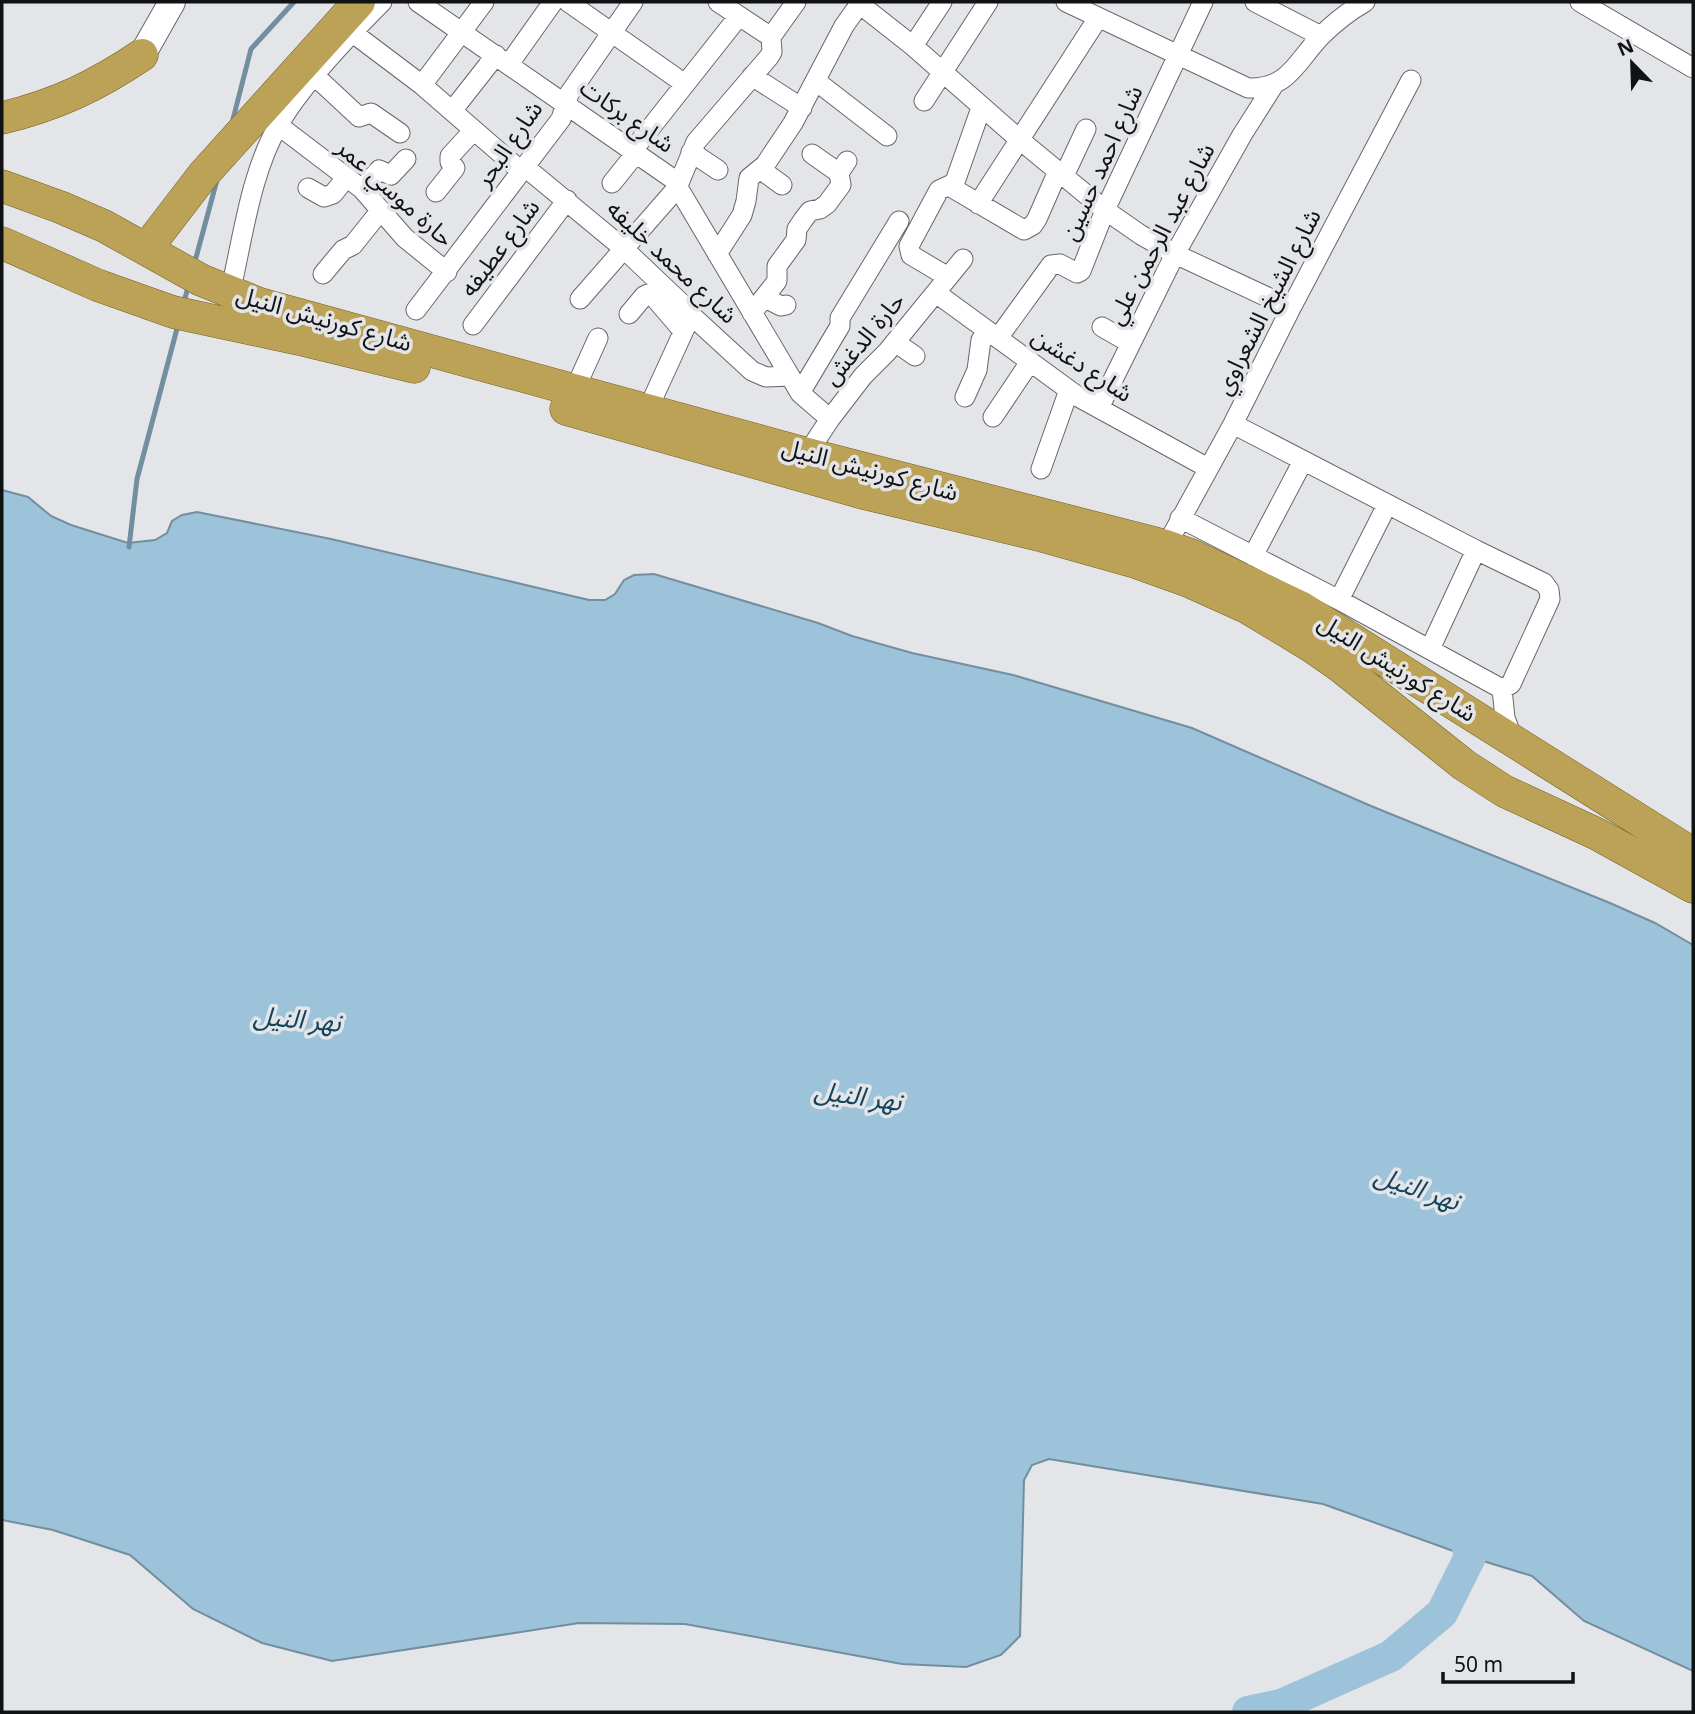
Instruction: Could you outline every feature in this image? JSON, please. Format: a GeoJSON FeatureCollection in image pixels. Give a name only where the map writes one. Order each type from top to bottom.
{"type":"FeatureCollection","features":[{"type":"Feature","properties":{"kind":"highway"},"geometry":{"type":"LineString","coordinates":[[147,248],[203,176],[359,2]]}},
{"type":"Feature","properties":{"kind":"highway"},"geometry":{"type":"LineString","coordinates":[[2,118],[81,93],[142,55]]}},
{"type":"Feature","properties":{"kind":"highway","name":"شارع كورنيش النيل"},"geometry":{"type":"LineString","coordinates":[[2,186],[61,207],[147,248],[173,265],[230,293],[260,304],[807,454],[1166,546],[1203,560],[1302,608],[1693,854]]}},
{"type":"Feature","properties":{"kind":"highway","name":"شارع كورنيش النيل"},"geometry":{"type":"LineString","coordinates":[[2,243],[97,285],[173,312],[299,339],[453,377],[856,491],[1043,536],[1179,577],[1248,608],[1311,646],[1464,765],[1522,801],[1597,834],[1693,887]]}},
{"type":"Feature","properties":{"kind":"highway"},"geometry":{"type":"LineString","coordinates":[[1464,765],[1473,763],[1487,753],[1491,745],[1515,742],[1531,761],[1519,774],[1518,792],[1522,801]]}},
{"type":"Feature","properties":{"kind":"main road"},"geometry":{"type":"LineString","coordinates":[[142,55],[172,2]]}},
{"type":"Feature","properties":{"kind":"street"},"geometry":{"type":"LineString","coordinates":[[230,293],[254,189],[278,125],[315,76],[382,2]]}},
{"type":"Feature","properties":{"kind":"street","name":"شارع بركات"},"geometry":{"type":"LineString","coordinates":[[418,2],[670,176],[795,384],[830,419]]}},
{"type":"Feature","properties":{"kind":"street"},"geometry":{"type":"LineString","coordinates":[[422,85],[484,2]]}},
{"type":"Feature","properties":{"kind":"street"},"geometry":{"type":"LineString","coordinates":[[452,111],[553,2]]}},
{"type":"Feature","properties":{"kind":"street"},"geometry":{"type":"LineString","coordinates":[[568,2],[685,84]]}},
{"type":"Feature","properties":{"kind":"street","name":"شارع البحر"},"geometry":{"type":"LineString","coordinates":[[416,310],[561,118],[565,102],[633,2]]}},
{"type":"Feature","properties":{"kind":"street"},"geometry":{"type":"LineString","coordinates":[[718,2],[771,37]]}},
{"type":"Feature","properties":{"kind":"street"},"geometry":{"type":"LineString","coordinates":[[580,299],[677,188],[691,152],[710,123],[772,52],[771,37],[796,2]]}},
{"type":"Feature","properties":{"kind":"street"},"geometry":{"type":"LineString","coordinates":[[717,254],[742,215],[749,178],[760,169],[802,108],[859,2],[913,46],[981,108],[1105,210],[1175,254],[1291,308]]}},
{"type":"Feature","properties":{"kind":"street"},"geometry":{"type":"LineString","coordinates":[[924,101],[988,2]]}},
{"type":"Feature","properties":{"kind":"street"},"geometry":{"type":"LineString","coordinates":[[1066,2],[1248,88],[1273,86]]}},
{"type":"Feature","properties":{"kind":"street","name":"شارع احمد حسين"},"geometry":{"type":"LineString","coordinates":[[993,335],[1051,265],[1060,264],[1072,272],[1081,271],[1105,210],[1203,2]]}},
{"type":"Feature","properties":{"kind":"street"},"geometry":{"type":"LineString","coordinates":[[1255,2],[1321,36]]}},
{"type":"Feature","properties":{"kind":"street","name":"شارع عبد الرحمن علي"},"geometry":{"type":"LineString","coordinates":[[1098,408],[1175,254],[1273,86],[1287,77],[1321,36],[1351,10],[1365,2]]}},
{"type":"Feature","properties":{"kind":"street"},"geometry":{"type":"LineString","coordinates":[[1580,2],[1693,68]]}},
{"type":"Feature","properties":{"kind":"street"},"geometry":{"type":"LineString","coordinates":[[913,46],[934,4]]}},
{"type":"Feature","properties":{"kind":"street"},"geometry":{"type":"LineString","coordinates":[[612,183],[739,16]]}},
{"type":"Feature","properties":{"kind":"street"},"geometry":{"type":"LineString","coordinates":[[978,204],[1098,18]]}},
{"type":"Feature","properties":{"kind":"street","name":"شارع محمد خليفه"},"geometry":{"type":"LineString","coordinates":[[353,33],[422,85],[523,169],[567,200],[624,248],[680,302],[687,323],[757,375],[795,384]]}},
{"type":"Feature","properties":{"kind":"street"},"geometry":{"type":"LineString","coordinates":[[315,76],[359,117],[371,113],[400,133]]}},
{"type":"Feature","properties":{"kind":"street"},"geometry":{"type":"LineString","coordinates":[[752,76],[802,108]]}},
{"type":"Feature","properties":{"kind":"street","name":"شارع الشيخ الشعراوي"},"geometry":{"type":"LineString","coordinates":[[1166,546],[1233,424],[1411,80]]}},
{"type":"Feature","properties":{"kind":"street"},"geometry":{"type":"LineString","coordinates":[[816,81],[887,136]]}},
{"type":"Feature","properties":{"kind":"street","name":"شارع دغشن"},"geometry":{"type":"LineString","coordinates":[[981,108],[957,177],[949,186],[939,190],[909,246],[911,255],[993,335],[1069,390],[1208,468]]}},
{"type":"Feature","properties":{"kind":"street","name":"حارة موسي عمر"},"geometry":{"type":"LineString","coordinates":[[278,125],[354,184],[405,238],[447,272]]}},
{"type":"Feature","properties":{"kind":"street"},"geometry":{"type":"LineString","coordinates":[[949,186],[1024,230],[1029,228],[1037,219],[1086,129]]}},
{"type":"Feature","properties":{"kind":"street"},"geometry":{"type":"LineString","coordinates":[[436,192],[455,168],[450,162],[450,156],[474,130]]}},
{"type":"Feature","properties":{"kind":"street"},"geometry":{"type":"LineString","coordinates":[[691,152],[718,170]]}},
{"type":"Feature","properties":{"kind":"street"},"geometry":{"type":"LineString","coordinates":[[752,313],[777,281],[777,265],[796,240],[797,229],[803,220],[810,211],[827,204],[841,185],[843,167],[812,154]]}},
{"type":"Feature","properties":{"kind":"street"},"geometry":{"type":"LineString","coordinates":[[308,188],[324,197],[330,196],[379,170],[391,175],[406,159]]}},
{"type":"Feature","properties":{"kind":"street"},"geometry":{"type":"LineString","coordinates":[[760,169],[782,185]]}},
{"type":"Feature","properties":{"kind":"street","name":"شارع عطيفه"},"geometry":{"type":"LineString","coordinates":[[473,325],[567,200]]}},
{"type":"Feature","properties":{"kind":"street"},"geometry":{"type":"LineString","coordinates":[[323,274],[343,250],[354,245],[381,211]]}},
{"type":"Feature","properties":{"kind":"street"},"geometry":{"type":"LineString","coordinates":[[795,384],[840,326],[840,318],[899,220]]}},
{"type":"Feature","properties":{"kind":"street","name":"حارة الدغش"},"geometry":{"type":"LineString","coordinates":[[807,454],[863,376],[895,342],[963,259]]}},
{"type":"Feature","properties":{"kind":"street"},"geometry":{"type":"LineString","coordinates":[[629,314],[648,294],[687,323],[648,409]]}},
{"type":"Feature","properties":{"kind":"street"},"geometry":{"type":"LineString","coordinates":[[765,298],[780,306],[786,305]]}},
{"type":"Feature","properties":{"kind":"street"},"geometry":{"type":"LineString","coordinates":[[1102,327],[1130,344]]}},
{"type":"Feature","properties":{"kind":"street"},"geometry":{"type":"LineString","coordinates":[[965,397],[977,370],[981,340],[993,335]]}},
{"type":"Feature","properties":{"kind":"street"},"geometry":{"type":"LineString","coordinates":[[575,389],[597,338]]}},
{"type":"Feature","properties":{"kind":"street"},"geometry":{"type":"LineString","coordinates":[[895,342],[915,356]]}},
{"type":"Feature","properties":{"kind":"street"},"geometry":{"type":"LineString","coordinates":[[993,417],[1030,362]]}},
{"type":"Feature","properties":{"kind":"street"},"geometry":{"type":"LineString","coordinates":[[1041,469],[1069,390]]}},
{"type":"Feature","properties":{"kind":"street"},"geometry":{"type":"LineString","coordinates":[[1233,424],[1544,583],[1549,590],[1548,606],[1511,684],[1502,689]]}},
{"type":"Feature","properties":{"kind":"street"},"geometry":{"type":"LineString","coordinates":[[1253,556],[1303,461]]}},
{"type":"Feature","properties":{"kind":"street"},"geometry":{"type":"LineString","coordinates":[[1339,600],[1387,505]]}},
{"type":"Feature","properties":{"kind":"street"},"geometry":{"type":"LineString","coordinates":[[1180,518],[1339,600],[1502,689]]}},
{"type":"Feature","properties":{"kind":"street"},"geometry":{"type":"LineString","coordinates":[[1430,649],[1476,550]]}},
{"type":"Feature","properties":{"kind":"street"},"geometry":{"type":"LineString","coordinates":[[1502,689],[1505,718],[1515,742]]}},
{"type":"Feature","properties":{"kind":"water","name":"نهر النيل"},"geometry":{"type":"Polygon","coordinates":[[[2,490],[28,497],[51,516],[71,525],[128,543],[155,540],[167,533],[172,521],[182,515],[197,512],[331,539],[589,600],[605,600],[615,594],[624,580],[634,575],[654,574],[818,623],[852,636],[912,653],[1013,675],[1192,728],[1371,806],[1610,903],[1655,923],[1693,945],[1693,1671],[1584,1621],[1532,1576],[1470,1557],[1323,1504],[1049,1459],[1032,1465],[1024,1480],[1020,1636],[1001,1655],[966,1667],[902,1664],[685,1624],[579,1623],[332,1661],[262,1643],[193,1609],[130,1555],[53,1530],[2,1520],[2,490]]]}},
{"type":"Feature","properties":{"kind":"waterway"},"geometry":{"type":"LineString","coordinates":[[232,123],[251,49],[294,2]]}},
{"type":"Feature","properties":{"kind":"waterway"},"geometry":{"type":"LineString","coordinates":[[194,265],[217,180]]}},
{"type":"Feature","properties":{"kind":"waterway"},"geometry":{"type":"LineString","coordinates":[[183,305],[189,284]]}},
{"type":"Feature","properties":{"kind":"waterway"},"geometry":{"type":"LineString","coordinates":[[129,547],[137,479],[178,325]]}},
{"type":"Feature","properties":{"kind":"waterway"},"geometry":{"type":"LineString","coordinates":[[1248,1712],[1281,1705],[1391,1656],[1442,1613],[1470,1557],[1461,1518]]}}]}
